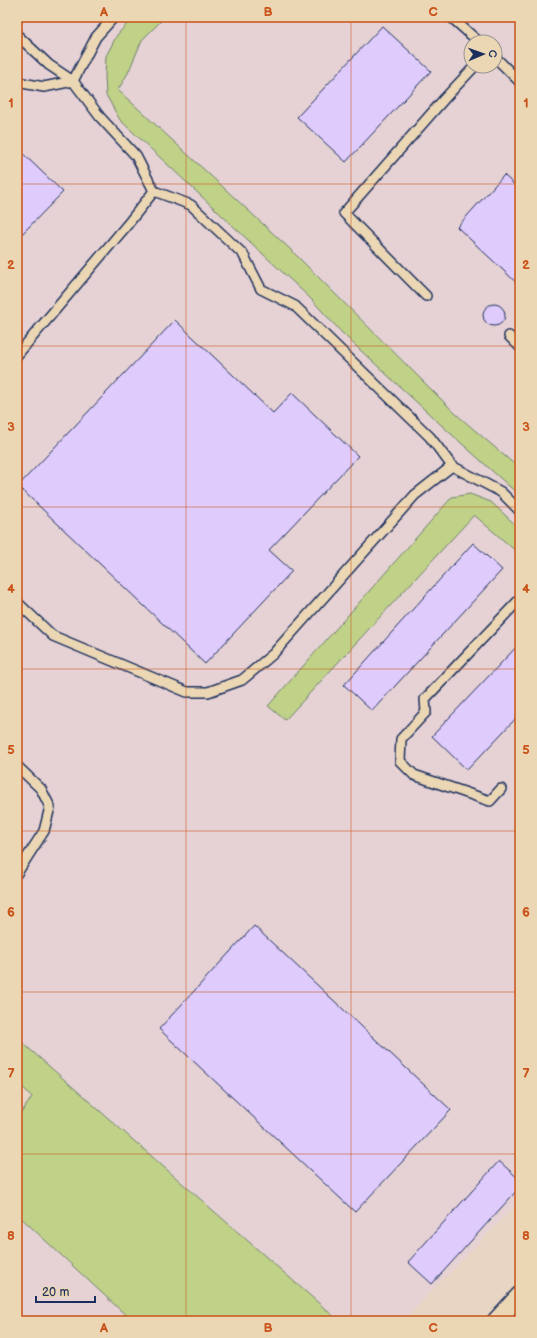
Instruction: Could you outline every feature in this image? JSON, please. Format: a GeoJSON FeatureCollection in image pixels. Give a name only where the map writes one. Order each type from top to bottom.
{"type":"FeatureCollection","features":[{"type":"Feature","properties":{"kind":"street"},"geometry":{"type":"LineString","coordinates":[[496,1321],[520,1295]]}},
{"type":"Feature","properties":{"kind":"lane"},"geometry":{"type":"LineString","coordinates":[[73,81],[96,37],[114,17]]}},
{"type":"Feature","properties":{"kind":"lane"},"geometry":{"type":"LineString","coordinates":[[451,17],[470,34]]}},
{"type":"Feature","properties":{"kind":"lane"},"geometry":{"type":"LineString","coordinates":[[17,35],[49,65],[73,81],[100,117],[136,156],[154,191],[191,205],[242,254],[261,289],[296,306],[430,437],[452,466],[501,492],[520,511]]}},
{"type":"Feature","properties":{"kind":"lane"},"geometry":{"type":"LineString","coordinates":[[503,65],[520,82]]}},
{"type":"Feature","properties":{"kind":"lane"},"geometry":{"type":"LineString","coordinates":[[426,296],[344,213],[468,74]]}},
{"type":"Feature","properties":{"kind":"lane"},"geometry":{"type":"LineString","coordinates":[[17,82],[44,87],[73,81]]}},
{"type":"Feature","properties":{"kind":"lane"},"geometry":{"type":"LineString","coordinates":[[17,355],[154,191]]}},
{"type":"Feature","properties":{"kind":"lane"},"geometry":{"type":"LineString","coordinates":[[509,336],[520,347]]}},
{"type":"Feature","properties":{"kind":"lane"},"geometry":{"type":"LineString","coordinates":[[17,602],[53,636],[187,692],[208,692],[242,680],[273,654],[415,496],[452,466]]}},
{"type":"Feature","properties":{"kind":"lane"},"geometry":{"type":"LineString","coordinates":[[500,789],[490,801],[414,775],[400,761],[401,739],[426,712],[425,699],[520,599]]}},
{"type":"Feature","properties":{"kind":"lane"},"geometry":{"type":"LineString","coordinates":[[17,766],[41,789],[50,807],[44,831],[17,873]]}},
{"type":"Feature","properties":{"kind":"shaded area"},"geometry":{"type":"Polygon","coordinates":[[[17,17],[520,17],[520,1201],[402,1321],[339,1321],[17,1038],[17,17]]]}},
{"type":"Feature","properties":{"kind":"shaded area"},"geometry":{"type":"Polygon","coordinates":[[[17,1214],[127,1317],[132,1321],[17,1321],[17,1214]]]}},
{"type":"Feature","properties":{"kind":"green space"},"geometry":{"type":"Polygon","coordinates":[[[133,17],[165,17],[142,40],[128,73],[118,90],[290,249],[456,414],[520,469],[520,496],[344,335],[311,299],[120,120],[106,95],[106,56],[117,35],[133,17]]]}},
{"type":"Feature","properties":{"kind":"green space"},"geometry":{"type":"Polygon","coordinates":[[[470,494],[491,502],[520,529],[520,549],[517,552],[474,515],[285,720],[268,706],[452,497],[470,494]]]}},
{"type":"Feature","properties":{"kind":"green space"},"geometry":{"type":"Polygon","coordinates":[[[17,1038],[339,1321],[132,1321],[17,1214],[17,1119],[32,1097],[17,1081],[17,1038]]]}},
{"type":"Feature","properties":{"kind":"building"},"geometry":{"type":"Polygon","coordinates":[[[382,26],[431,71],[346,162],[297,117],[382,26]]]}},
{"type":"Feature","properties":{"kind":"building"},"geometry":{"type":"Polygon","coordinates":[[[17,148],[63,192],[20,236],[17,233],[17,148]]]}},
{"type":"Feature","properties":{"kind":"building"},"geometry":{"type":"Polygon","coordinates":[[[504,175],[520,190],[520,286],[457,227],[504,175]]]}},
{"type":"Feature","properties":{"kind":"building"},"geometry":{"type":"Polygon","coordinates":[[[494,304],[502,307],[505,315],[502,323],[494,326],[486,323],[483,315],[486,307],[494,304]]]}},
{"type":"Feature","properties":{"kind":"building"},"geometry":{"type":"Polygon","coordinates":[[[175,320],[273,413],[292,393],[358,456],[269,550],[292,571],[205,664],[18,486],[175,320]]]}},
{"type":"Feature","properties":{"kind":"building"},"geometry":{"type":"Polygon","coordinates":[[[473,543],[502,570],[372,711],[344,685],[473,543]]]}},
{"type":"Feature","properties":{"kind":"building"},"geometry":{"type":"Polygon","coordinates":[[[520,643],[520,714],[467,770],[432,736],[520,643]]]}},
{"type":"Feature","properties":{"kind":"building"},"geometry":{"type":"Polygon","coordinates":[[[254,926],[451,1110],[355,1212],[159,1029],[254,926]]]}},
{"type":"Feature","properties":{"kind":"building"},"geometry":{"type":"Polygon","coordinates":[[[499,1161],[520,1180],[520,1187],[432,1284],[408,1262],[499,1161]]]}}]}
